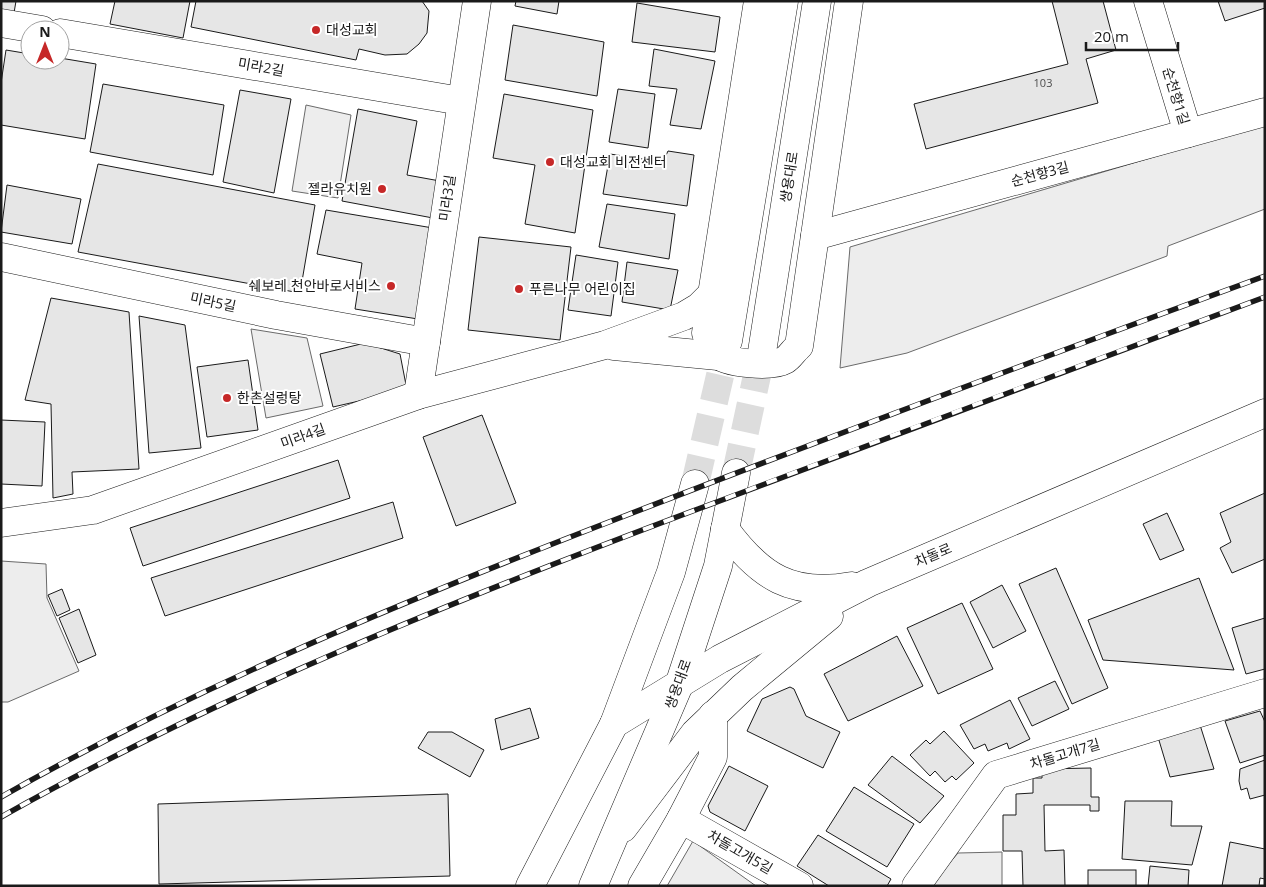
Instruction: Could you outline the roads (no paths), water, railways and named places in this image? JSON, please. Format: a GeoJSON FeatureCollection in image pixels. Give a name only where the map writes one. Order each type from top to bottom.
{"type":"FeatureCollection","features":[{"type":"Feature","properties":{"kind":"street","name":"미라3길"},"geometry":{"type":"LineString","coordinates":[[418,395],[477,1]]}},
{"type":"Feature","properties":{"kind":"street"},"geometry":{"type":"LineString","coordinates":[[758,1],[706,333],[709,344],[723,349],[742,362],[770,364],[784,360],[798,346],[849,1]]}},
{"type":"Feature","properties":{"kind":"street"},"geometry":{"type":"LineString","coordinates":[[723,349],[784,1]]}},
{"type":"Feature","properties":{"kind":"street","name":"쌍용대로"},"geometry":{"type":"LineString","coordinates":[[762,352],[817,1]]}},
{"type":"Feature","properties":{"kind":"street","name":"순천향1길"},"geometry":{"type":"LineString","coordinates":[[1148,1],[1188,133]]}},
{"type":"Feature","properties":{"kind":"street"},"geometry":{"type":"LineString","coordinates":[[1,23],[20,26]]}},
{"type":"Feature","properties":{"kind":"street","name":"미라2길"},"geometry":{"type":"LineString","coordinates":[[70,35],[461,101]]}},
{"type":"Feature","properties":{"kind":"street","name":"순천향3길"},"geometry":{"type":"LineString","coordinates":[[815,236],[1265,112]]}},
{"type":"Feature","properties":{"kind":"street","name":"미라5길"},"geometry":{"type":"LineString","coordinates":[[1,257],[276,315],[426,342]]}},
{"type":"Feature","properties":{"kind":"street","name":"미라4길"},"geometry":{"type":"LineString","coordinates":[[1,523],[93,510],[418,395],[605,345],[684,316],[699,307],[713,293]]}},
{"type":"Feature","properties":{"kind":"street"},"geometry":{"type":"LineString","coordinates":[[605,345],[723,349]]}},
{"type":"Feature","properties":{"kind":"street","name":"차돌로"},"geometry":{"type":"LineString","coordinates":[[614,724],[720,659],[868,583],[1265,414]]}},
{"type":"Feature","properties":{"kind":"street","name":"쌍용대로"},"geometry":{"type":"LineString","coordinates":[[593,886],[679,684],[718,566],[736,473]]}},
{"type":"Feature","properties":{"kind":"street"},"geometry":{"type":"LineString","coordinates":[[530,886],[614,724],[671,572],[695,484]]}},
{"type":"Feature","properties":{"kind":"street"},"geometry":{"type":"LineString","coordinates":[[725,529],[737,546],[758,567],[784,583],[826,591],[868,583]]}},
{"type":"Feature","properties":{"kind":"street"},"geometry":{"type":"LineString","coordinates":[[613,841],[695,733],[742,688],[868,583]]}},
{"type":"Feature","properties":{"kind":"street","name":"차돌고개7길"},"geometry":{"type":"LineString","coordinates":[[916,886],[996,775],[1265,693]]}},
{"type":"Feature","properties":{"kind":"street"},"geometry":{"type":"LineString","coordinates":[[642,886],[713,757],[713,715]]}},
{"type":"Feature","properties":{"kind":"street","name":"차돌고개5길"},"geometry":{"type":"LineString","coordinates":[[681,818],[799,886]]}},
{"type":"Feature","properties":{"kind":"tunnel"},"geometry":{"type":"LineString","coordinates":[[695,484],[728,341]]}},
{"type":"Feature","properties":{"kind":"tunnel"},"geometry":{"type":"LineString","coordinates":[[736,473],[762,352]]}},
{"type":"Feature","properties":{"kind":"railway"},"geometry":{"type":"LineString","coordinates":[[1,797],[153,717],[309,644],[388,610],[707,484],[1265,276]]}},
{"type":"Feature","properties":{"kind":"railway"},"geometry":{"type":"LineString","coordinates":[[1,817],[170,729],[257,688],[432,613],[520,577],[769,482],[1265,297]]}},
{"type":"Feature","properties":{"kind":"place","name":"대성교회"},"geometry":{"type":"Point","coordinates":[316,30]}},
{"type":"Feature","properties":{"kind":"place","name":"대성교회 비전센터"},"geometry":{"type":"Point","coordinates":[550,162]}},
{"type":"Feature","properties":{"kind":"place","name":"젤라유치원"},"geometry":{"type":"Point","coordinates":[382,189]}},
{"type":"Feature","properties":{"kind":"place","name":"쉐보레 천안바로서비스"},"geometry":{"type":"Point","coordinates":[391,286]}},
{"type":"Feature","properties":{"kind":"place","name":"푸른나무 어린이집"},"geometry":{"type":"Point","coordinates":[519,289]}},
{"type":"Feature","properties":{"kind":"place","name":"한촌설렁탕"},"geometry":{"type":"Point","coordinates":[227,398]}}]}
